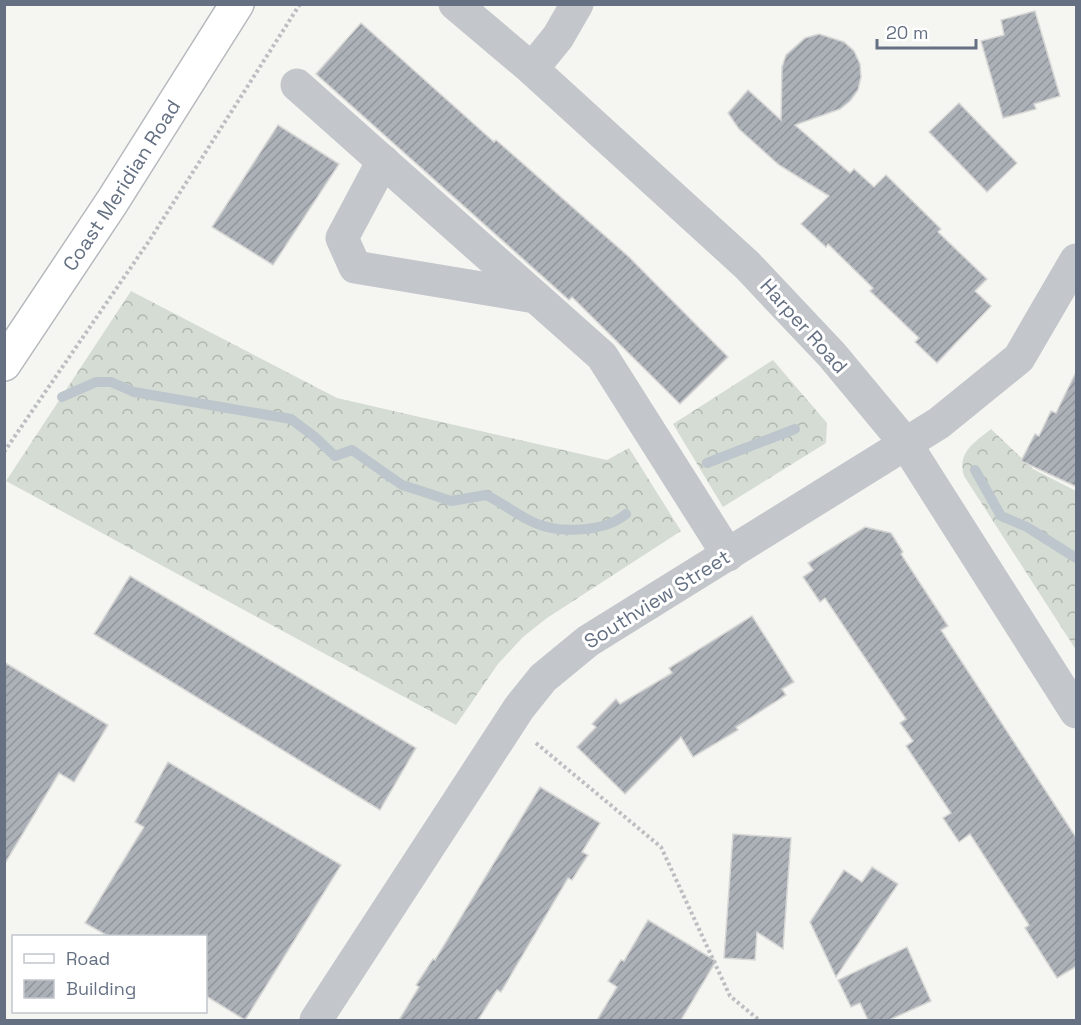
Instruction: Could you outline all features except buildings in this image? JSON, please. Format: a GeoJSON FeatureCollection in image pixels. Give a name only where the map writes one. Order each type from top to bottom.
{"type":"FeatureCollection","features":[{"type":"Feature","properties":{"kind":"main road","name":"Coast Meridian Road"},"geometry":{"type":"LineString","coordinates":[[4,364],[100,221],[237,4]]}},
{"type":"Feature","properties":{"kind":"street","name":"Harper Road"},"geometry":{"type":"LineString","coordinates":[[455,4],[532,69],[747,265],[832,354],[906,444],[1077,712]]}},
{"type":"Feature","properties":{"kind":"street"},"geometry":{"type":"LineString","coordinates":[[532,69],[558,37],[578,4]]}},
{"type":"Feature","properties":{"kind":"street"},"geometry":{"type":"LineString","coordinates":[[297,85],[602,356],[728,555]]}},
{"type":"Feature","properties":{"kind":"street"},"geometry":{"type":"LineString","coordinates":[[383,161],[342,238],[355,267],[535,297]]}},
{"type":"Feature","properties":{"kind":"street","name":"Southview Street"},"geometry":{"type":"LineString","coordinates":[[316,1020],[519,708],[543,678],[588,641],[939,423],[1019,358],[1077,260]]}},
{"type":"Feature","properties":{"kind":"path"},"geometry":{"type":"LineString","coordinates":[[4,452],[149,241],[300,4]]}},
{"type":"Feature","properties":{"kind":"path"},"geometry":{"type":"LineString","coordinates":[[535,743],[661,847],[730,996],[759,1020]]}},
{"type":"Feature","properties":{"kind":"green space"},"geometry":{"type":"Polygon","coordinates":[[[131,291],[337,398],[607,460],[629,448],[681,531],[547,618],[523,637],[498,664],[456,725],[6,481],[131,291]]]}},
{"type":"Feature","properties":{"kind":"green space"},"geometry":{"type":"Polygon","coordinates":[[[773,360],[827,423],[826,443],[723,507],[673,424],[773,360]]]}},
{"type":"Feature","properties":{"kind":"green space"},"geometry":{"type":"Polygon","coordinates":[[[991,429],[1033,469],[1076,491],[1076,650],[964,476],[962,468],[965,454],[991,429]]]}},
{"type":"Feature","properties":{"kind":"waterway"},"geometry":{"type":"LineString","coordinates":[[62,397],[96,382],[111,382],[134,392],[291,419],[335,456],[352,450],[402,485],[451,501],[486,495],[545,527],[569,530],[595,528],[626,514]]}},
{"type":"Feature","properties":{"kind":"waterway"},"geometry":{"type":"LineString","coordinates":[[707,463],[795,429]]}},
{"type":"Feature","properties":{"kind":"waterway"},"geometry":{"type":"LineString","coordinates":[[975,470],[1001,516],[1027,527],[1076,558]]}}]}
